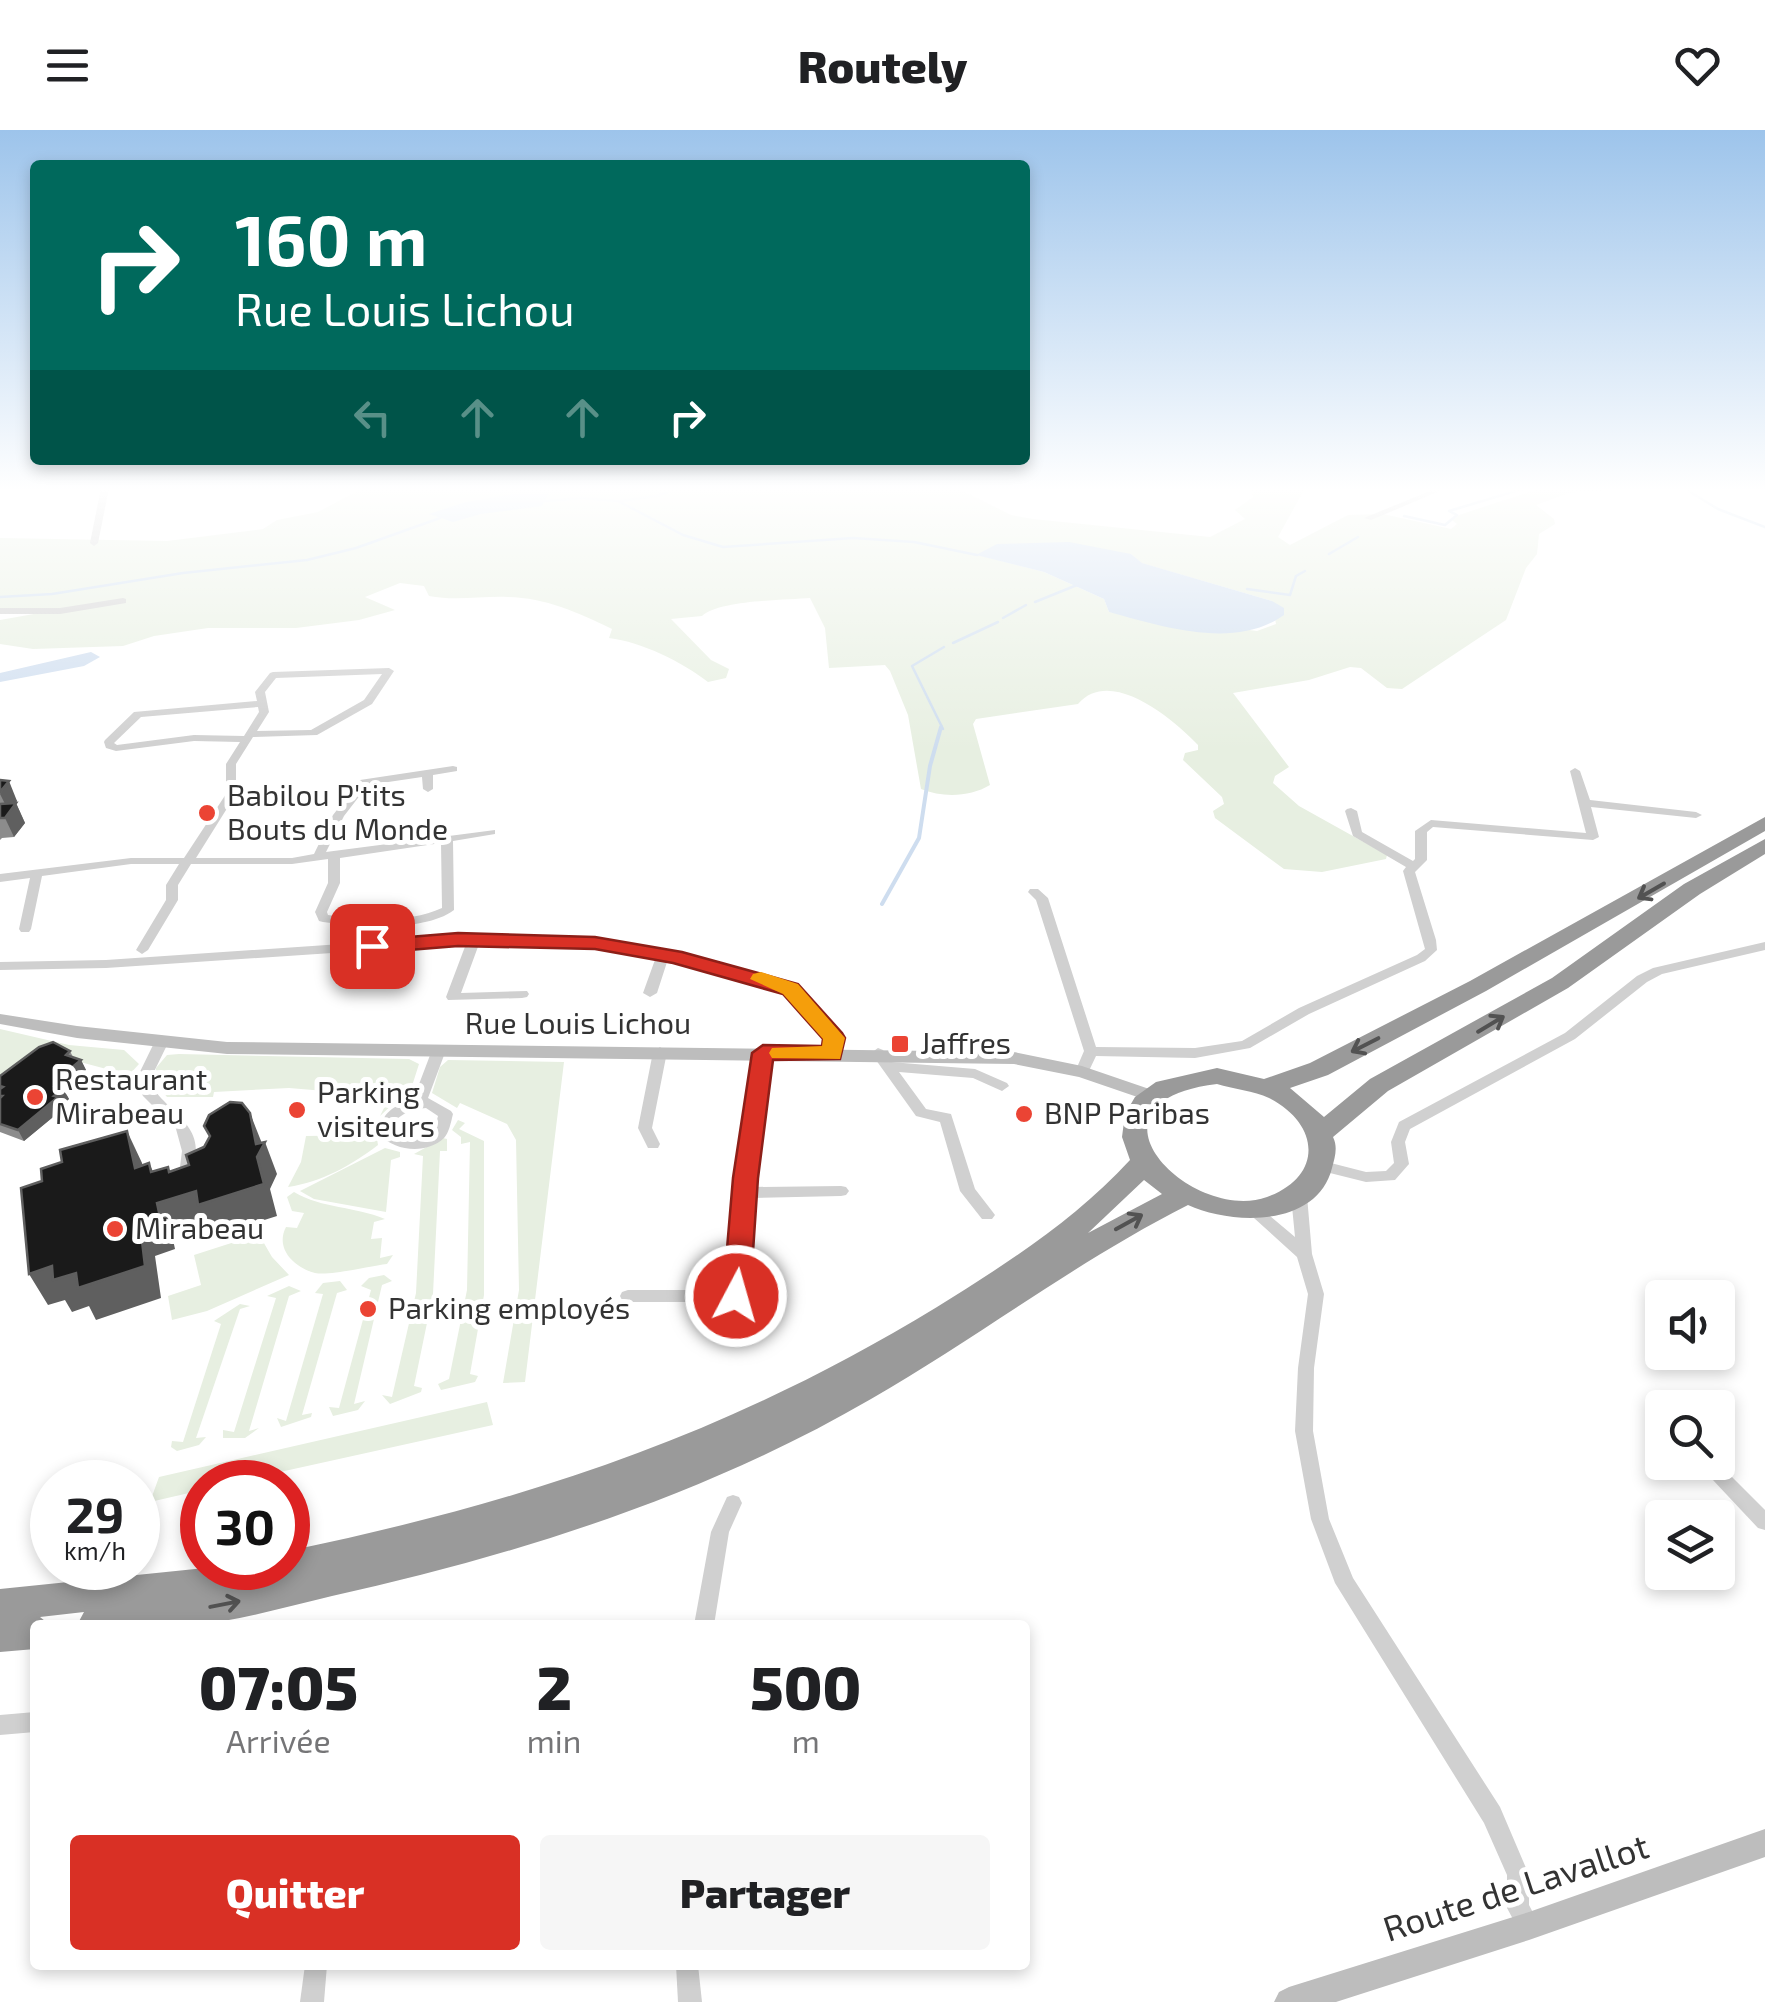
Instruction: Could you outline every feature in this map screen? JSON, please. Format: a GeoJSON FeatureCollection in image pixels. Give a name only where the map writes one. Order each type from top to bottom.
{"type":"FeatureCollection","features":[{"type":"Feature","properties":{"kind":"highway"},"geometry":{"type":"LineString","coordinates":[[1268,1087],[1318,1068],[1478,986],[1765,823]]}},
{"type":"Feature","properties":{"kind":"highway"},"geometry":{"type":"LineString","coordinates":[[1321,1133],[1379,1085],[1560,984],[1692,889],[1765,845]]}},
{"type":"Feature","properties":{"kind":"highway"},"geometry":{"type":"LineString","coordinates":[[1217,1076],[1268,1087],[1305,1112],[1321,1133],[1323,1166],[1314,1183],[1299,1196],[1252,1209],[1229,1208],[1184,1195],[1161,1180],[1144,1162],[1134,1126],[1140,1110],[1152,1096],[1192,1078],[1217,1076]]}},
{"type":"Feature","properties":{"kind":"highway"},"geometry":{"type":"LineString","coordinates":[[310,1562],[388,1546],[614,1479],[798,1402],[914,1336],[1008,1276],[1122,1188],[1144,1162]]}},
{"type":"Feature","properties":{"kind":"highway"},"geometry":{"type":"LineString","coordinates":[[126,1620],[223,1605],[368,1573],[497,1539],[629,1496],[843,1400],[962,1330],[1118,1227],[1184,1195]]}},
{"type":"Feature","properties":{"kind":"highway"},"geometry":{"type":"LineString","coordinates":[[0,1605],[180,1586]]}},
{"type":"Feature","properties":{"kind":"highway"},"geometry":{"type":"LineString","coordinates":[[0,1635],[30,1632]]}},
{"type":"Feature","properties":{"kind":"main road","name":"Rue Louis Lichou"},"geometry":{"type":"LineString","coordinates":[[0,1018],[161,1043],[227,1048],[832,1053],[883,1060],[1014,1058],[1082,1072],[1152,1096]]}},
{"type":"Feature","properties":{"kind":"main road","name":"Route de Lavallot"},"geometry":{"type":"LineString","coordinates":[[1289,2002],[1528,1926],[1765,1843]]}},
{"type":"Feature","properties":{"kind":"street"},"geometry":{"type":"LineString","coordinates":[[0,611],[43,612],[123,601]]}},
{"type":"Feature","properties":{"kind":"street"},"geometry":{"type":"LineString","coordinates":[[142,950],[172,900],[172,885],[231,794],[231,764],[248,737],[264,712],[260,692],[267,680],[279,673],[389,672],[368,702],[313,734],[248,737],[194,738],[110,746],[109,742],[138,714],[262,704]]}},
{"type":"Feature","properties":{"kind":"street"},"geometry":{"type":"LineString","coordinates":[[318,858],[339,815],[364,782],[453,769]]}},
{"type":"Feature","properties":{"kind":"street"},"geometry":{"type":"LineString","coordinates":[[1091,1052],[1195,1053],[1246,1046],[1304,1011],[1421,958],[1431,950],[1430,940],[1410,870],[1422,860],[1421,832],[1432,824],[1594,837],[1575,770]]}},
{"type":"Feature","properties":{"kind":"street"},"geometry":{"type":"LineString","coordinates":[[426,772],[428,789]]}},
{"type":"Feature","properties":{"kind":"street"},"geometry":{"type":"LineString","coordinates":[[1585,802],[1696,815]]}},
{"type":"Feature","properties":{"kind":"street"},"geometry":{"type":"LineString","coordinates":[[1350,811],[1357,834],[1413,866]]}},
{"type":"Feature","properties":{"kind":"street"},"geometry":{"type":"LineString","coordinates":[[0,878],[131,861],[334,857],[491,832]]}},
{"type":"Feature","properties":{"kind":"street"},"geometry":{"type":"LineString","coordinates":[[334,857],[334,883],[320,912],[323,918],[404,920],[438,916],[448,910],[446,840]]}},
{"type":"Feature","properties":{"kind":"street"},"geometry":{"type":"LineString","coordinates":[[25,928],[37,872]]}},
{"type":"Feature","properties":{"kind":"street"},"geometry":{"type":"LineString","coordinates":[[1034,892],[1042,898],[1091,1052],[1082,1072]]}},
{"type":"Feature","properties":{"kind":"street"},"geometry":{"type":"LineString","coordinates":[[474,940],[453,997],[522,994]]}},
{"type":"Feature","properties":{"kind":"street"},"geometry":{"type":"LineString","coordinates":[[0,966],[106,964],[474,940],[595,943],[663,954],[790,989],[834,1038],[832,1053]]}},
{"type":"Feature","properties":{"kind":"street"},"geometry":{"type":"LineString","coordinates":[[1323,1166],[1366,1177],[1390,1176],[1402,1164],[1398,1142],[1404,1126],[1570,1036],[1642,979],[1658,971],[1765,946]]}},
{"type":"Feature","properties":{"kind":"street"},"geometry":{"type":"LineString","coordinates":[[650,993],[663,954]]}},
{"type":"Feature","properties":{"kind":"street"},"geometry":{"type":"LineString","coordinates":[[161,1043],[142,1082],[149,1096],[167,1106],[183,1127],[190,1160],[183,1174]]}},
{"type":"Feature","properties":{"kind":"street"},"geometry":{"type":"LineString","coordinates":[[419,1103],[439,1050]]}},
{"type":"Feature","properties":{"kind":"street"},"geometry":{"type":"LineString","coordinates":[[653,1144],[646,1128],[660,1052]]}},
{"type":"Feature","properties":{"kind":"street"},"geometry":{"type":"LineString","coordinates":[[628,1296],[736,1296],[747,1193],[745,1178],[763,1053]]}},
{"type":"Feature","properties":{"kind":"street"},"geometry":{"type":"LineString","coordinates":[[883,1060],[975,1074],[1002,1086]]}},
{"type":"Feature","properties":{"kind":"street"},"geometry":{"type":"LineString","coordinates":[[883,1060],[921,1113],[946,1118],[968,1191],[987,1215]]}},
{"type":"Feature","properties":{"kind":"street"},"geometry":{"type":"LineString","coordinates":[[747,1193],[840,1191]]}},
{"type":"Feature","properties":{"kind":"street"},"geometry":{"type":"LineString","coordinates":[[1299,1196],[1304,1254],[1316,1294],[1306,1368],[1304,1431],[1320,1519],[1346,1583],[1492,1814],[1518,1875],[1518,1908],[1528,1926]]}},
{"type":"Feature","properties":{"kind":"street"},"geometry":{"type":"LineString","coordinates":[[1252,1209],[1304,1254]]}},
{"type":"Feature","properties":{"kind":"street"},"geometry":{"type":"LineString","coordinates":[[1724,1480],[1765,1522]]}},
{"type":"Feature","properties":{"kind":"street"},"geometry":{"type":"LineString","coordinates":[[705,1620],[720,1532],[733,1503]]}},
{"type":"Feature","properties":{"kind":"street"},"geometry":{"type":"LineString","coordinates":[[0,1725],[30,1722]]}},
{"type":"Feature","properties":{"kind":"street"},"geometry":{"type":"LineString","coordinates":[[312,2002],[315,1970]]}},
{"type":"Feature","properties":{"kind":"street"},"geometry":{"type":"LineString","coordinates":[[687,1970],[690,2002]]}},
{"type":"Feature","properties":{"kind":"shaded area"},"geometry":{"type":"Polygon","coordinates":[[[0,575],[1051,575],[1104,599],[1109,612],[1257,631],[1276,624],[1272,601],[1184,575],[1523,575],[1506,620],[1402,689],[1387,688],[1361,668],[1350,667],[1309,680],[1233,693],[1289,767],[1275,776],[1273,783],[1299,806],[1387,855],[1386,859],[1322,872],[1284,869],[1215,818],[1213,811],[1224,804],[1222,797],[1183,760],[1185,753],[1198,750],[1198,745],[1158,711],[1124,694],[1107,691],[1092,694],[1078,704],[976,719],[973,724],[990,785],[956,795],[921,789],[908,715],[890,671],[885,665],[829,668],[825,628],[810,598],[737,604],[702,616],[671,619],[711,660],[729,669],[726,678],[708,682],[661,654],[609,638],[612,629],[561,607],[522,598],[429,596],[424,586],[400,583],[365,597],[395,610],[359,620],[296,628],[208,628],[154,636],[123,646],[33,649],[0,644],[0,620],[45,612],[0,610],[0,575]]]}},
{"type":"Feature","properties":{"kind":"shaded area"},"geometry":{"type":"Polygon","coordinates":[[[0,1029],[69,1045],[124,1050],[139,1064],[129,1075],[65,1058],[0,1083],[0,1029]]]}},
{"type":"Feature","properties":{"kind":"shaded area"},"geometry":{"type":"Polygon","coordinates":[[[167,1055],[409,1059],[419,1064],[412,1086],[380,1116],[386,1104],[375,1096],[361,1094],[289,1088],[214,1092],[213,1097],[167,1097],[155,1083],[156,1068],[167,1055]]]}},
{"type":"Feature","properties":{"kind":"shaded area"},"geometry":{"type":"Polygon","coordinates":[[[448,1060],[564,1062],[525,1382],[503,1383],[519,1290],[516,1140],[507,1124],[460,1103],[457,1108],[432,1093],[440,1067],[448,1060]]]}},
{"type":"Feature","properties":{"kind":"shaded area"},"geometry":{"type":"Polygon","coordinates":[[[458,1120],[465,1123],[459,1129],[484,1141],[484,1295],[470,1374],[478,1376],[475,1382],[441,1390],[438,1384],[449,1379],[467,1290],[470,1142],[461,1144],[461,1137],[452,1130],[458,1120]]]}},
{"type":"Feature","properties":{"kind":"shaded area"},"geometry":{"type":"Polygon","coordinates":[[[368,1135],[371,1141],[377,1139],[378,1145],[357,1160],[324,1177],[288,1187],[301,1162],[306,1136],[368,1135]]]}},
{"type":"Feature","properties":{"kind":"shaded area"},"geometry":{"type":"Polygon","coordinates":[[[447,1139],[447,1151],[440,1151],[433,1294],[414,1386],[422,1388],[421,1392],[390,1404],[382,1395],[392,1397],[416,1293],[423,1156],[414,1154],[447,1139]]]}},
{"type":"Feature","properties":{"kind":"shaded area"},"geometry":{"type":"Polygon","coordinates":[[[385,1148],[400,1152],[400,1157],[391,1160],[386,1212],[314,1199],[300,1191],[385,1148]]]}},
{"type":"Feature","properties":{"kind":"shaded area"},"geometry":{"type":"Polygon","coordinates":[[[294,1192],[316,1202],[385,1219],[374,1222],[371,1239],[382,1238],[380,1258],[393,1255],[387,1264],[322,1274],[293,1261],[285,1249],[283,1235],[286,1227],[297,1228],[304,1213],[292,1211],[287,1197],[294,1192]]]}},
{"type":"Feature","properties":{"kind":"shaded area"},"geometry":{"type":"Polygon","coordinates":[[[250,1237],[261,1238],[289,1275],[207,1311],[172,1320],[168,1296],[201,1285],[194,1255],[250,1237]]]}},
{"type":"Feature","properties":{"kind":"shaded area"},"geometry":{"type":"Polygon","coordinates":[[[384,1275],[392,1281],[382,1285],[354,1404],[365,1401],[358,1410],[333,1416],[329,1407],[339,1408],[371,1290],[361,1286],[369,1278],[384,1275]]]}},
{"type":"Feature","properties":{"kind":"shaded area"},"geometry":{"type":"Polygon","coordinates":[[[340,1281],[347,1290],[337,1293],[302,1415],[312,1413],[311,1417],[281,1427],[277,1418],[286,1421],[323,1294],[315,1293],[323,1283],[340,1281]]]}},
{"type":"Feature","properties":{"kind":"shaded area"},"geometry":{"type":"Polygon","coordinates":[[[289,1286],[301,1291],[289,1296],[249,1431],[259,1428],[245,1438],[223,1438],[223,1430],[234,1432],[276,1298],[267,1296],[289,1286]]]}},
{"type":"Feature","properties":{"kind":"shaded area"},"geometry":{"type":"Polygon","coordinates":[[[240,1304],[250,1306],[240,1309],[196,1438],[206,1437],[199,1445],[177,1451],[171,1447],[172,1441],[183,1442],[221,1324],[214,1321],[240,1304]]]}},
{"type":"Feature","properties":{"kind":"shaded area"},"geometry":{"type":"Polygon","coordinates":[[[487,1402],[493,1425],[310,1465],[310,1460],[233,1460],[487,1402]]]}},
{"type":"Feature","properties":{"kind":"shaded area"},"geometry":{"type":"Polygon","coordinates":[[[180,1472],[180,1495],[160,1500],[160,1477],[180,1472]]]}},
{"type":"Feature","properties":{"kind":"water"},"geometry":{"type":"Polygon","coordinates":[[[1051,575],[1184,575],[1272,601],[1284,608],[1284,615],[1265,626],[1244,631],[1199,632],[1109,612],[1104,599],[1051,575]]]}},
{"type":"Feature","properties":{"kind":"water"},"geometry":{"type":"Polygon","coordinates":[[[91,652],[100,657],[84,666],[0,682],[0,673],[91,652]]]}},
{"type":"Feature","properties":{"kind":"building"},"geometry":{"type":"Polygon","coordinates":[[[16,803],[5,818],[0,818],[0,804],[16,803]]]}},
{"type":"Feature","properties":{"kind":"building","name":"Restaurant Mirabeau"},"geometry":{"type":"Polygon","coordinates":[[[53,1042],[70,1051],[66,1055],[81,1060],[58,1079],[62,1080],[55,1086],[64,1088],[18,1130],[0,1124],[0,1076],[39,1047],[53,1042]]]}},
{"type":"Feature","properties":{"kind":"building"},"geometry":{"type":"Polygon","coordinates":[[[230,1102],[242,1103],[250,1113],[256,1144],[265,1142],[257,1157],[264,1184],[198,1205],[196,1191],[157,1203],[160,1217],[140,1224],[145,1266],[78,1288],[76,1273],[53,1280],[52,1266],[29,1274],[21,1188],[42,1181],[41,1169],[62,1162],[60,1150],[127,1131],[135,1168],[149,1163],[151,1172],[168,1167],[169,1172],[189,1165],[186,1155],[204,1147],[210,1136],[204,1126],[209,1115],[230,1102]]]}},
{"type":"Feature","properties":{"kind":"waterway"},"geometry":{"type":"LineString","coordinates":[[0,597],[52,594],[168,575]]}},
{"type":"Feature","properties":{"kind":"waterway"},"geometry":{"type":"LineString","coordinates":[[1247,589],[1290,595],[1297,575]]}},
{"type":"Feature","properties":{"kind":"waterway"},"geometry":{"type":"LineString","coordinates":[[1035,602],[1077,585]]}},
{"type":"Feature","properties":{"kind":"waterway"},"geometry":{"type":"LineString","coordinates":[[1003,618],[1026,605]]}},
{"type":"Feature","properties":{"kind":"waterway"},"geometry":{"type":"LineString","coordinates":[[953,643],[998,622]]}},
{"type":"Feature","properties":{"kind":"waterway"},"geometry":{"type":"LineString","coordinates":[[943,729],[912,666],[944,647]]}},
{"type":"Feature","properties":{"kind":"waterway"},"geometry":{"type":"LineString","coordinates":[[882,904],[919,838],[930,766],[941,727]]}},
{"type":"Feature","properties":{"kind":"slow traffic"},"geometry":{"type":"LineString","coordinates":[[761,979],[790,989],[834,1038],[832,1053],[780,1053]]}},
{"type":"Feature","properties":{"kind":"place","name":"Babilou P'tits Bouts du Monde"},"geometry":{"type":"Point","coordinates":[207,813]}},
{"type":"Feature","properties":{"kind":"place","name":"Jaffres"},"geometry":{"type":"Point","coordinates":[900,1044]}},
{"type":"Feature","properties":{"kind":"place","name":"Restaurant Mirabeau"},"geometry":{"type":"Point","coordinates":[35,1097]}},
{"type":"Feature","properties":{"kind":"place","name":"Parking visiteurs"},"geometry":{"type":"Point","coordinates":[297,1110]}},
{"type":"Feature","properties":{"kind":"place","name":"BNP Paribas"},"geometry":{"type":"Point","coordinates":[1024,1114]}},
{"type":"Feature","properties":{"kind":"place","name":"Mirabeau"},"geometry":{"type":"Point","coordinates":[115,1229]}},
{"type":"Feature","properties":{"kind":"place","name":"Parking employés"},"geometry":{"type":"Point","coordinates":[368,1309]}},
{"type":"Feature","properties":{"kind":"route"},"geometry":{"type":"LineString","coordinates":[[372,946],[458,940],[595,943],[674,957],[790,989],[834,1038],[832,1053],[763,1053],[745,1178],[747,1193],[736,1296]]}}]}
